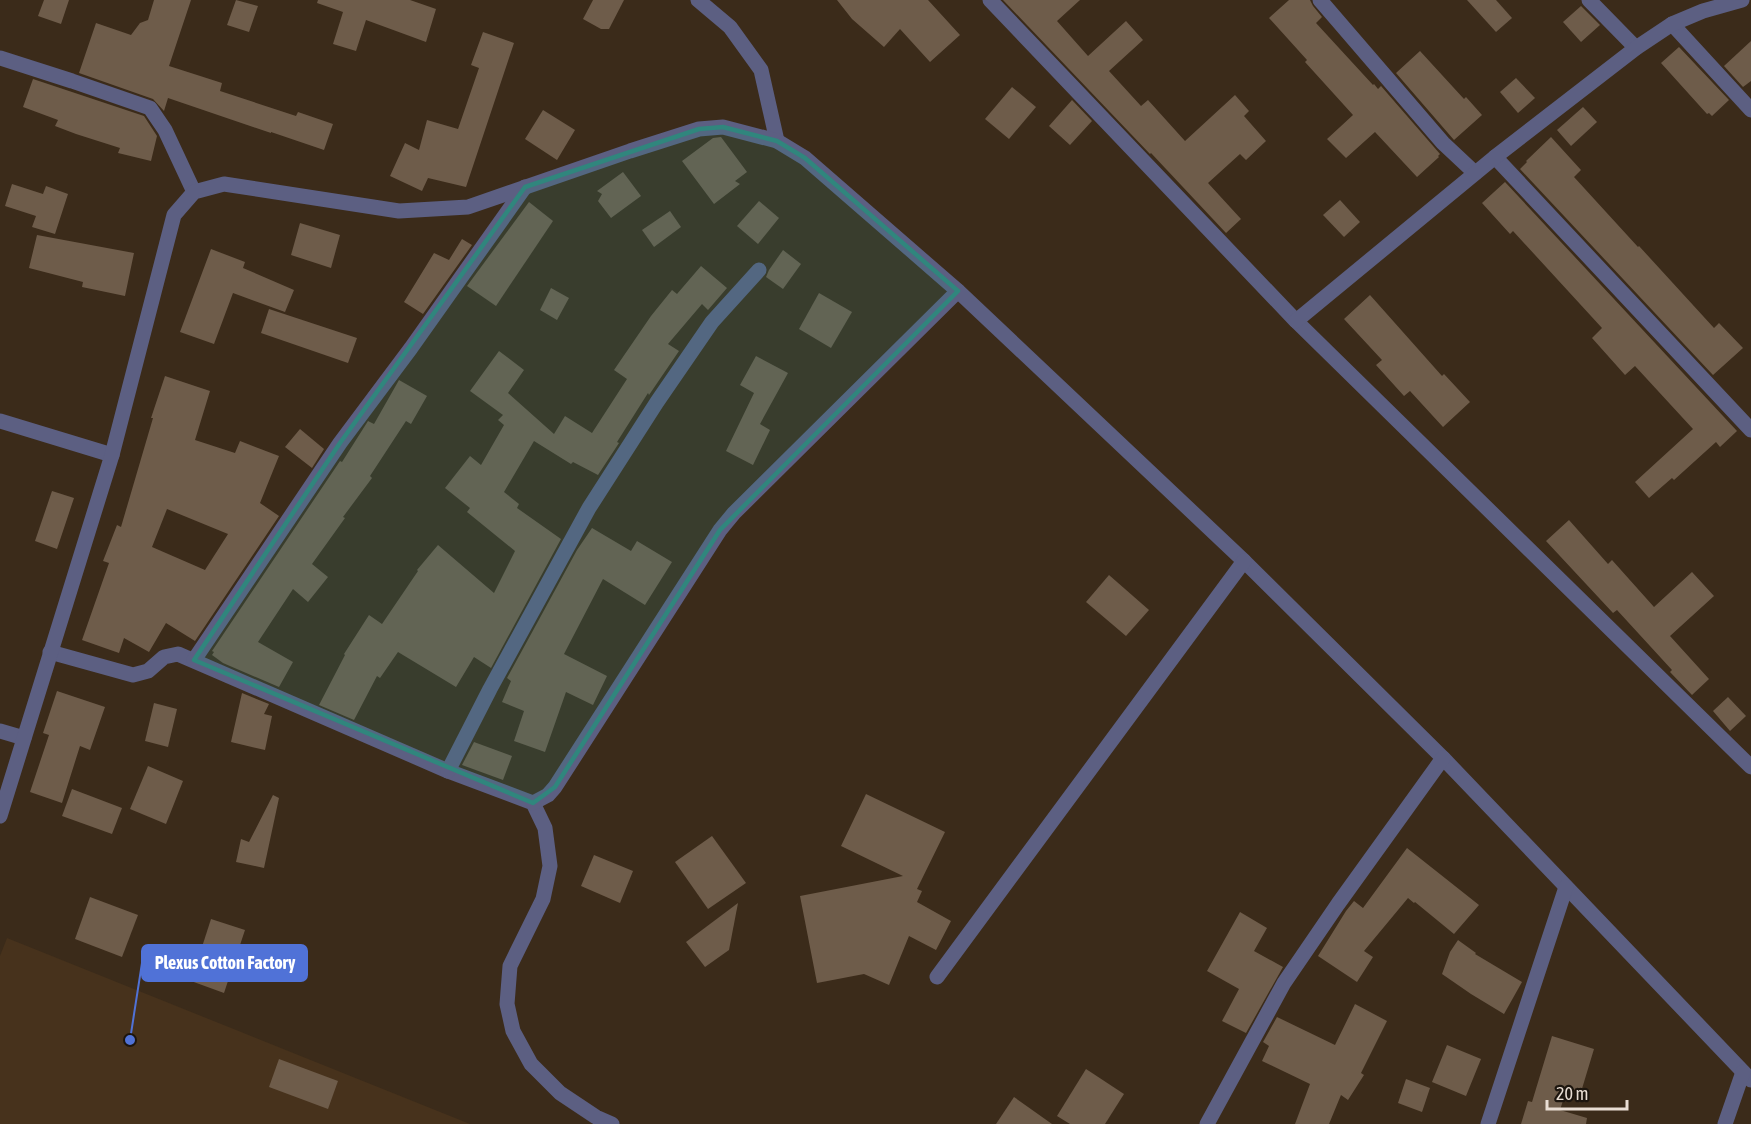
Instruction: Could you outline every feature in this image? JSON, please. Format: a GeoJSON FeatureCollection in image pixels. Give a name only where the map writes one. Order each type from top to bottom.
{"type":"FeatureCollection","features":[{"type":"Feature","properties":{"kind":"street"},"geometry":{"type":"LineString","coordinates":[[698,0],[730,27],[760,70],[777,141]]}},
{"type":"Feature","properties":{"kind":"street"},"geometry":{"type":"LineString","coordinates":[[990,0],[1296,321],[1751,767]]}},
{"type":"Feature","properties":{"kind":"street"},"geometry":{"type":"LineString","coordinates":[[1320,0],[1436,135],[1475,173]]}},
{"type":"Feature","properties":{"kind":"street"},"geometry":{"type":"LineString","coordinates":[[1590,0],[1635,48]]}},
{"type":"Feature","properties":{"kind":"street"},"geometry":{"type":"LineString","coordinates":[[1296,321],[1475,173],[1635,48],[1672,24],[1703,10],[1742,0]]}},
{"type":"Feature","properties":{"kind":"street"},"geometry":{"type":"LineString","coordinates":[[1672,24],[1751,110]]}},
{"type":"Feature","properties":{"kind":"street"},"geometry":{"type":"LineString","coordinates":[[0,58],[150,108],[165,130],[194,192]]}},
{"type":"Feature","properties":{"kind":"street"},"geometry":{"type":"LineString","coordinates":[[0,814],[112,455],[174,215],[194,192],[224,184],[399,211],[468,207],[699,129],[723,127],[777,141],[805,158],[958,291],[1244,561],[1443,758],[1747,1076],[1725,1124]]}},
{"type":"Feature","properties":{"kind":"street"},"geometry":{"type":"LineString","coordinates":[[1495,157],[1751,430]]}},
{"type":"Feature","properties":{"kind":"street"},"geometry":{"type":"LineString","coordinates":[[194,660],[340,443],[411,348],[525,187]]}},
{"type":"Feature","properties":{"kind":"street"},"geometry":{"type":"LineString","coordinates":[[448,771],[589,508],[712,322],[759,270]]}},
{"type":"Feature","properties":{"kind":"street"},"geometry":{"type":"LineString","coordinates":[[533,803],[548,795],[555,787],[727,521],[958,291]]}},
{"type":"Feature","properties":{"kind":"street"},"geometry":{"type":"LineString","coordinates":[[0,421],[112,455]]}},
{"type":"Feature","properties":{"kind":"street"},"geometry":{"type":"LineString","coordinates":[[937,977],[1244,561]]}},
{"type":"Feature","properties":{"kind":"street"},"geometry":{"type":"LineString","coordinates":[[50,652],[133,675],[148,671],[164,657],[178,654],[448,771],[533,803],[545,828],[550,866],[543,899],[510,966],[507,1004],[513,1031],[531,1064],[560,1093],[596,1117],[612,1124]]}},
{"type":"Feature","properties":{"kind":"street"},"geometry":{"type":"LineString","coordinates":[[0,731],[24,738]]}},
{"type":"Feature","properties":{"kind":"street"},"geometry":{"type":"LineString","coordinates":[[1207,1124],[1284,983],[1443,758]]}},
{"type":"Feature","properties":{"kind":"street"},"geometry":{"type":"LineString","coordinates":[[1488,1124],[1566,887]]}},
{"type":"Feature","properties":{"kind":"highlighted area"},"geometry":{"type":"Polygon","coordinates":[[[723,127],[777,141],[805,158],[958,291],[720,530],[555,787],[533,803],[194,660],[340,443],[525,187],[699,129],[723,127]]]}},
{"type":"Feature","properties":{"kind":"shaded area"},"geometry":{"type":"Polygon","coordinates":[[[7,938],[470,1124],[0,1124],[0,956],[7,938]]]}},
{"type":"Feature","properties":{"kind":"building"},"geometry":{"type":"Polygon","coordinates":[[[44,0],[69,0],[61,24],[38,16],[44,0]]]}},
{"type":"Feature","properties":{"kind":"building"},"geometry":{"type":"Polygon","coordinates":[[[154,0],[191,0],[169,66],[222,83],[220,91],[296,116],[298,112],[333,124],[324,150],[168,98],[164,111],[153,99],[79,73],[96,23],[131,35],[140,23],[148,20],[154,0]]]}},
{"type":"Feature","properties":{"kind":"building"},"geometry":{"type":"Polygon","coordinates":[[[236,0],[258,6],[249,32],[227,25],[236,0]]]}},
{"type":"Feature","properties":{"kind":"building"},"geometry":{"type":"Polygon","coordinates":[[[318,0],[410,0],[436,9],[426,42],[366,20],[356,51],[333,44],[343,12],[317,3],[318,0]]]}},
{"type":"Feature","properties":{"kind":"building"},"geometry":{"type":"Polygon","coordinates":[[[593,0],[624,0],[609,29],[601,29],[583,19],[593,0]]]}},
{"type":"Feature","properties":{"kind":"building"},"geometry":{"type":"Polygon","coordinates":[[[837,0],[928,0],[960,35],[930,62],[900,29],[884,47],[852,19],[837,0]]]}},
{"type":"Feature","properties":{"kind":"building"},"geometry":{"type":"Polygon","coordinates":[[[1003,0],[1080,0],[1057,21],[1088,56],[1126,21],[1143,40],[1109,71],[1141,106],[1148,100],[1185,141],[1235,95],[1249,111],[1244,116],[1266,141],[1246,160],[1240,154],[1208,183],[1241,219],[1226,233],[1003,0]]]}},
{"type":"Feature","properties":{"kind":"building"},"geometry":{"type":"Polygon","coordinates":[[[1289,0],[1310,0],[1322,17],[1316,23],[1373,85],[1378,89],[1381,86],[1440,154],[1417,177],[1375,132],[1346,158],[1327,139],[1353,115],[1269,18],[1289,0]]]}},
{"type":"Feature","properties":{"kind":"building"},"geometry":{"type":"Polygon","coordinates":[[[1467,0],[1496,0],[1512,18],[1496,32],[1467,0]]]}},
{"type":"Feature","properties":{"kind":"building"},"geometry":{"type":"Polygon","coordinates":[[[1581,6],[1600,25],[1581,42],[1563,22],[1581,6]]]}},
{"type":"Feature","properties":{"kind":"building"},"geometry":{"type":"Polygon","coordinates":[[[483,32],[514,43],[466,187],[428,178],[422,191],[390,176],[405,143],[419,150],[427,120],[458,129],[479,68],[471,65],[483,32]]]}},
{"type":"Feature","properties":{"kind":"building"},"geometry":{"type":"Polygon","coordinates":[[[1751,41],[1751,81],[1743,87],[1724,66],[1751,41]]]}},
{"type":"Feature","properties":{"kind":"building"},"geometry":{"type":"Polygon","coordinates":[[[1679,47],[1729,100],[1712,116],[1707,114],[1661,63],[1679,47]]]}},
{"type":"Feature","properties":{"kind":"building"},"geometry":{"type":"Polygon","coordinates":[[[1420,51],[1482,115],[1454,140],[1396,73],[1420,51]]]}},
{"type":"Feature","properties":{"kind":"building"},"geometry":{"type":"Polygon","coordinates":[[[1516,78],[1535,98],[1518,113],[1500,92],[1516,78]]]}},
{"type":"Feature","properties":{"kind":"building"},"geometry":{"type":"Polygon","coordinates":[[[33,79],[144,116],[157,136],[151,161],[118,153],[120,148],[55,126],[58,120],[23,107],[33,79]]]}},
{"type":"Feature","properties":{"kind":"building"},"geometry":{"type":"Polygon","coordinates":[[[1012,87],[1036,107],[1009,139],[985,119],[1012,87]]]}},
{"type":"Feature","properties":{"kind":"building"},"geometry":{"type":"Polygon","coordinates":[[[1072,100],[1092,121],[1070,145],[1049,126],[1072,100]]]}},
{"type":"Feature","properties":{"kind":"building"},"geometry":{"type":"Polygon","coordinates":[[[1583,107],[1597,122],[1571,146],[1557,130],[1583,107]]]}},
{"type":"Feature","properties":{"kind":"building"},"geometry":{"type":"Polygon","coordinates":[[[543,110],[575,130],[557,160],[525,139],[543,110]]]}},
{"type":"Feature","properties":{"kind":"building"},"geometry":{"type":"Polygon","coordinates":[[[721,137],[747,172],[735,181],[740,184],[714,204],[682,161],[713,138],[721,137]]]}},
{"type":"Feature","properties":{"kind":"building"},"geometry":{"type":"Polygon","coordinates":[[[1551,137],[1581,170],[1574,177],[1714,328],[1719,323],[1743,348],[1713,375],[1520,169],[1551,137]]]}},
{"type":"Feature","properties":{"kind":"building"},"geometry":{"type":"Polygon","coordinates":[[[623,172],[641,196],[611,218],[598,201],[602,194],[597,191],[623,172]]]}},
{"type":"Feature","properties":{"kind":"building"},"geometry":{"type":"Polygon","coordinates":[[[1505,182],[1737,431],[1720,447],[1716,442],[1674,480],[1672,478],[1649,498],[1635,482],[1693,429],[1635,366],[1625,375],[1592,338],[1602,328],[1513,231],[1510,234],[1482,203],[1505,182]]]}},
{"type":"Feature","properties":{"kind":"building"},"geometry":{"type":"Polygon","coordinates":[[[12,184],[43,194],[46,186],[68,194],[55,234],[32,227],[36,216],[5,206],[12,184]]]}},
{"type":"Feature","properties":{"kind":"building"},"geometry":{"type":"Polygon","coordinates":[[[1340,200],[1360,222],[1344,237],[1323,215],[1340,200]]]}},
{"type":"Feature","properties":{"kind":"building"},"geometry":{"type":"Polygon","coordinates":[[[759,201],[779,218],[758,244],[737,226],[759,201]]]}},
{"type":"Feature","properties":{"kind":"building"},"geometry":{"type":"Polygon","coordinates":[[[529,202],[553,221],[496,306],[467,286],[529,202]]]}},
{"type":"Feature","properties":{"kind":"building"},"geometry":{"type":"Polygon","coordinates":[[[670,211],[681,227],[654,247],[642,230],[670,211]]]}},
{"type":"Feature","properties":{"kind":"building"},"geometry":{"type":"Polygon","coordinates":[[[300,223],[340,235],[331,268],[291,255],[300,223]]]}},
{"type":"Feature","properties":{"kind":"building"},"geometry":{"type":"Polygon","coordinates":[[[37,235],[134,253],[125,296],[82,287],[83,282],[29,268],[37,235]]]}},
{"type":"Feature","properties":{"kind":"building"},"geometry":{"type":"Polygon","coordinates":[[[462,239],[472,245],[423,314],[404,302],[434,253],[449,260],[462,239]]]}},
{"type":"Feature","properties":{"kind":"building"},"geometry":{"type":"Polygon","coordinates":[[[211,249],[245,262],[243,268],[294,290],[285,312],[233,293],[214,344],[180,332],[211,249]]]}},
{"type":"Feature","properties":{"kind":"building"},"geometry":{"type":"Polygon","coordinates":[[[783,250],[801,264],[783,289],[766,277],[783,250]]]}},
{"type":"Feature","properties":{"kind":"building"},"geometry":{"type":"Polygon","coordinates":[[[701,266],[727,288],[708,310],[702,304],[668,344],[679,351],[649,395],[648,393],[598,475],[573,462],[571,464],[534,441],[504,492],[519,504],[517,508],[561,539],[491,668],[474,657],[456,687],[398,652],[380,678],[377,676],[354,720],[319,705],[344,654],[369,615],[382,624],[417,570],[438,545],[494,593],[515,551],[467,512],[470,508],[445,488],[470,456],[481,465],[504,425],[498,420],[503,415],[470,391],[499,351],[524,370],[508,393],[554,434],[565,416],[592,433],[627,379],[614,370],[672,290],[677,294],[701,266]]]}},
{"type":"Feature","properties":{"kind":"building"},"geometry":{"type":"Polygon","coordinates":[[[551,288],[569,298],[557,320],[540,310],[551,288]]]}},
{"type":"Feature","properties":{"kind":"building"},"geometry":{"type":"Polygon","coordinates":[[[819,293],[852,312],[831,348],[799,329],[819,293]]]}},
{"type":"Feature","properties":{"kind":"building"},"geometry":{"type":"Polygon","coordinates":[[[1370,295],[1442,376],[1444,374],[1470,402],[1443,427],[1410,391],[1404,396],[1376,365],[1382,360],[1344,319],[1370,295]]]}},
{"type":"Feature","properties":{"kind":"building"},"geometry":{"type":"Polygon","coordinates":[[[269,309],[357,338],[348,363],[261,333],[269,309]]]}},
{"type":"Feature","properties":{"kind":"building"},"geometry":{"type":"Polygon","coordinates":[[[756,356],[788,373],[760,424],[770,430],[753,465],[726,451],[754,393],[740,385],[756,356]]]}},
{"type":"Feature","properties":{"kind":"building"},"geometry":{"type":"Polygon","coordinates":[[[165,376],[210,391],[195,440],[235,453],[240,441],[279,456],[260,503],[279,516],[195,641],[166,623],[149,652],[124,638],[119,653],[82,640],[109,563],[103,561],[117,525],[121,527],[153,418],[151,418],[165,376]],[[167,509],[152,547],[205,570],[228,534],[167,509]]]}},
{"type":"Feature","properties":{"kind":"building"},"geometry":{"type":"Polygon","coordinates":[[[399,380],[427,396],[411,424],[406,421],[370,476],[372,478],[312,564],[328,577],[308,602],[293,589],[258,642],[293,662],[279,687],[223,663],[212,655],[214,652],[212,651],[368,421],[374,424],[399,380]]]}},
{"type":"Feature","properties":{"kind":"building"},"geometry":{"type":"Polygon","coordinates":[[[300,429],[324,449],[312,468],[285,447],[300,429]]]}},
{"type":"Feature","properties":{"kind":"building"},"geometry":{"type":"Polygon","coordinates":[[[52,491],[74,498],[57,549],[35,541],[52,491]]]}},
{"type":"Feature","properties":{"kind":"building"},"geometry":{"type":"Polygon","coordinates":[[[1569,520],[1608,564],[1612,560],[1654,607],[1692,572],[1714,596],[1670,636],[1709,679],[1692,695],[1617,610],[1613,613],[1546,541],[1569,520]]]}},
{"type":"Feature","properties":{"kind":"building"},"geometry":{"type":"Polygon","coordinates":[[[592,528],[631,551],[637,541],[672,562],[645,605],[603,579],[564,654],[607,676],[593,705],[566,692],[545,752],[514,741],[524,711],[502,702],[511,681],[507,678],[577,550],[592,528]]]}},
{"type":"Feature","properties":{"kind":"building"},"geometry":{"type":"Polygon","coordinates":[[[1109,575],[1149,610],[1126,636],[1086,602],[1109,575]]]}},
{"type":"Feature","properties":{"kind":"building"},"geometry":{"type":"Polygon","coordinates":[[[57,691],[105,707],[90,750],[80,746],[62,803],[30,792],[49,735],[43,733],[57,691]]]}},
{"type":"Feature","properties":{"kind":"building"},"geometry":{"type":"Polygon","coordinates":[[[242,693],[269,704],[264,714],[272,716],[265,750],[231,742],[242,693]]]}},
{"type":"Feature","properties":{"kind":"building"},"geometry":{"type":"Polygon","coordinates":[[[1728,697],[1746,716],[1730,731],[1713,711],[1728,697]]]}},
{"type":"Feature","properties":{"kind":"building"},"geometry":{"type":"Polygon","coordinates":[[[154,703],[177,709],[168,747],[145,741],[154,703]]]}},
{"type":"Feature","properties":{"kind":"building"},"geometry":{"type":"Polygon","coordinates":[[[474,742],[512,756],[503,780],[462,765],[474,742]]]}},
{"type":"Feature","properties":{"kind":"building"},"geometry":{"type":"Polygon","coordinates":[[[148,766],[183,781],[166,824],[130,809],[148,766]]]}},
{"type":"Feature","properties":{"kind":"building"},"geometry":{"type":"Polygon","coordinates":[[[72,789],[122,808],[112,834],[62,816],[72,789]]]}},
{"type":"Feature","properties":{"kind":"building"},"geometry":{"type":"Polygon","coordinates":[[[866,794],[945,832],[917,889],[922,891],[917,902],[951,921],[936,950],[909,936],[889,985],[864,974],[817,983],[800,896],[903,876],[841,846],[866,794]]]}},
{"type":"Feature","properties":{"kind":"building"},"geometry":{"type":"Polygon","coordinates":[[[273,795],[279,798],[264,868],[236,862],[241,839],[249,842],[273,795]]]}},
{"type":"Feature","properties":{"kind":"building"},"geometry":{"type":"Polygon","coordinates":[[[712,836],[746,883],[708,909],[675,862],[712,836]]]}},
{"type":"Feature","properties":{"kind":"building"},"geometry":{"type":"Polygon","coordinates":[[[1407,848],[1479,905],[1454,934],[1408,898],[1364,951],[1373,957],[1357,982],[1318,956],[1354,901],[1363,908],[1407,848]]]}},
{"type":"Feature","properties":{"kind":"building"},"geometry":{"type":"Polygon","coordinates":[[[594,855],[633,871],[620,903],[581,886],[594,855]]]}},
{"type":"Feature","properties":{"kind":"building"},"geometry":{"type":"Polygon","coordinates":[[[90,897],[138,915],[122,957],[75,939],[90,897]]]}},
{"type":"Feature","properties":{"kind":"building"},"geometry":{"type":"Polygon","coordinates":[[[738,903],[729,950],[705,967],[686,942],[738,903]]]}},
{"type":"Feature","properties":{"kind":"building"},"geometry":{"type":"Polygon","coordinates":[[[1240,912],[1267,928],[1254,951],[1283,967],[1246,1033],[1222,1021],[1239,989],[1207,971],[1240,912]]]}},
{"type":"Feature","properties":{"kind":"building"},"geometry":{"type":"Polygon","coordinates":[[[211,919],[245,930],[224,993],[191,981],[211,919]]]}},
{"type":"Feature","properties":{"kind":"building"},"geometry":{"type":"Polygon","coordinates":[[[1458,940],[1475,954],[1522,982],[1504,1014],[1442,974],[1450,952],[1458,940]]]}},
{"type":"Feature","properties":{"kind":"building"},"geometry":{"type":"Polygon","coordinates":[[[1355,1004],[1387,1021],[1361,1073],[1364,1075],[1348,1100],[1341,1095],[1329,1124],[1295,1124],[1310,1084],[1262,1061],[1269,1046],[1263,1042],[1277,1017],[1335,1045],[1355,1004]]]}},
{"type":"Feature","properties":{"kind":"building"},"geometry":{"type":"Polygon","coordinates":[[[1552,1036],[1594,1049],[1581,1092],[1567,1088],[1560,1110],[1587,1118],[1586,1124],[1521,1124],[1528,1101],[1532,1102],[1552,1036]]]}},
{"type":"Feature","properties":{"kind":"building"},"geometry":{"type":"Polygon","coordinates":[[[1447,1045],[1481,1059],[1466,1096],[1432,1082],[1447,1045]]]}},
{"type":"Feature","properties":{"kind":"building"},"geometry":{"type":"Polygon","coordinates":[[[279,1059],[338,1081],[328,1109],[269,1087],[279,1059]]]}},
{"type":"Feature","properties":{"kind":"building"},"geometry":{"type":"Polygon","coordinates":[[[1086,1069],[1124,1094],[1105,1124],[1070,1124],[1057,1116],[1086,1069]]]}},
{"type":"Feature","properties":{"kind":"building"},"geometry":{"type":"Polygon","coordinates":[[[1406,1079],[1430,1088],[1422,1112],[1398,1103],[1406,1079]]]}},
{"type":"Feature","properties":{"kind":"building"},"geometry":{"type":"Polygon","coordinates":[[[1014,1097],[1052,1124],[996,1124],[1014,1097]]]}},
{"type":"Feature","properties":{"kind":"place","name":"Plexus Cotton Factory"},"geometry":{"type":"Point","coordinates":[130,1040]}}]}
